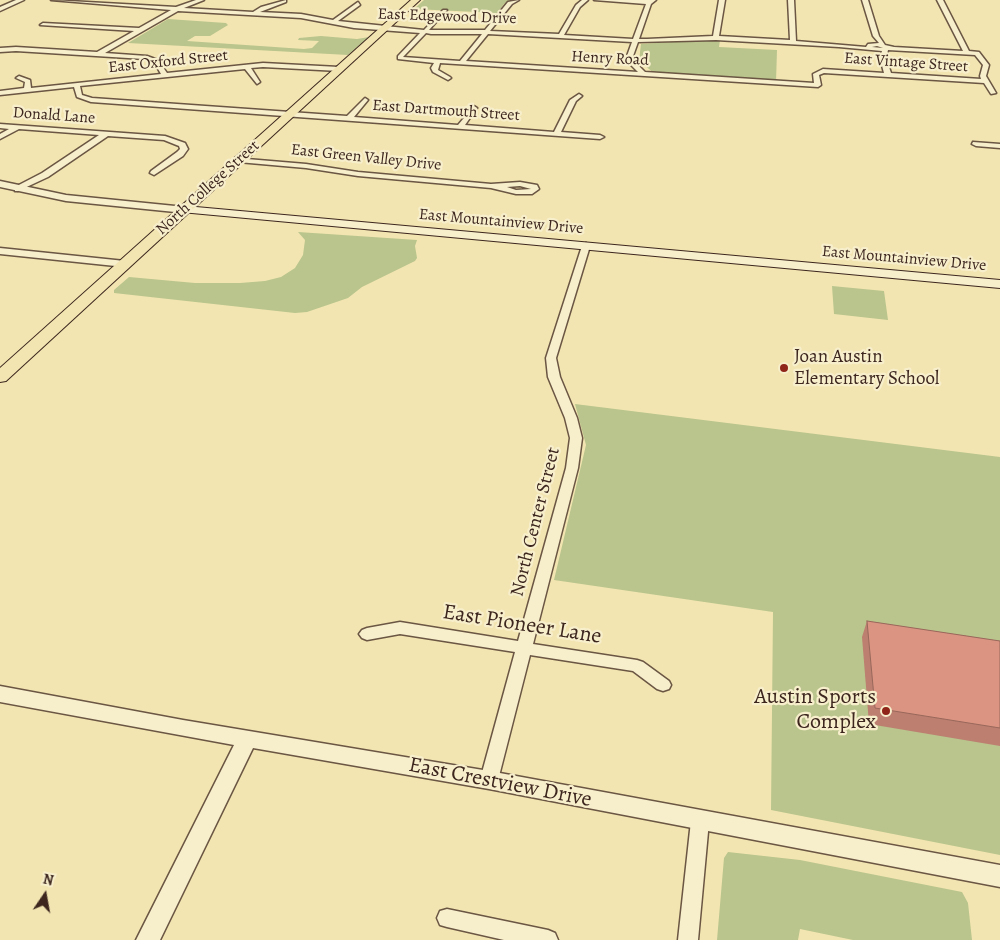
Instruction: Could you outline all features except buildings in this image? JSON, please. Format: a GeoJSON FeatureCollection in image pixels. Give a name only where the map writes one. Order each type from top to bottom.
{"type":"FeatureCollection","features":[{"type":"Feature","properties":{"kind":"main road","name":"North College Street"},"geometry":{"type":"LineString","coordinates":[[0,377],[416,0]]}},
{"type":"Feature","properties":{"kind":"main road","name":"East Mountainview Drive"},"geometry":{"type":"LineString","coordinates":[[185,210],[1000,284]]}},
{"type":"Feature","properties":{"kind":"street"},"geometry":{"type":"LineString","coordinates":[[0,9],[21,0]]}},
{"type":"Feature","properties":{"kind":"street","name":"East Edgewood Drive"},"geometry":{"type":"LineString","coordinates":[[54,0],[310,17],[354,26],[424,32],[486,32],[660,42],[716,38],[887,47]]}},
{"type":"Feature","properties":{"kind":"street"},"geometry":{"type":"LineString","coordinates":[[98,54],[176,9],[199,0]]}},
{"type":"Feature","properties":{"kind":"street"},"geometry":{"type":"LineString","coordinates":[[460,64],[510,3],[516,0]]}},
{"type":"Feature","properties":{"kind":"street"},"geometry":{"type":"LineString","coordinates":[[560,36],[578,6],[585,0]]}},
{"type":"Feature","properties":{"kind":"street"},"geometry":{"type":"LineString","coordinates":[[597,0],[651,1],[630,56],[631,61],[643,75]]}},
{"type":"Feature","properties":{"kind":"street"},"geometry":{"type":"LineString","coordinates":[[716,38],[722,0]]}},
{"type":"Feature","properties":{"kind":"street"},"geometry":{"type":"LineString","coordinates":[[791,0],[793,42]]}},
{"type":"Feature","properties":{"kind":"street"},"geometry":{"type":"LineString","coordinates":[[865,0],[876,36],[887,47],[966,52],[981,56],[986,64],[982,72],[993,94]]}},
{"type":"Feature","properties":{"kind":"street"},"geometry":{"type":"LineString","coordinates":[[939,0],[966,52]]}},
{"type":"Feature","properties":{"kind":"street"},"geometry":{"type":"LineString","coordinates":[[254,13],[284,1]]}},
{"type":"Feature","properties":{"kind":"street"},"geometry":{"type":"LineString","coordinates":[[334,22],[358,4]]}},
{"type":"Feature","properties":{"kind":"street"},"geometry":{"type":"LineString","coordinates":[[424,32],[445,11]]}},
{"type":"Feature","properties":{"kind":"street"},"geometry":{"type":"LineString","coordinates":[[43,24],[140,30]]}},
{"type":"Feature","properties":{"kind":"street","name":"Henry Road"},"geometry":{"type":"LineString","coordinates":[[424,32],[400,57],[401,59],[818,86]]}},
{"type":"Feature","properties":{"kind":"street"},"geometry":{"type":"LineString","coordinates":[[876,36],[872,46],[883,58],[888,75]]}},
{"type":"Feature","properties":{"kind":"street"},"geometry":{"type":"LineString","coordinates":[[883,58],[887,47]]}},
{"type":"Feature","properties":{"kind":"street"},"geometry":{"type":"LineString","coordinates":[[0,50],[16,49],[152,59],[158,63],[165,76]]}},
{"type":"Feature","properties":{"kind":"street"},"geometry":{"type":"LineString","coordinates":[[438,62],[434,68],[435,72],[448,78]]}},
{"type":"Feature","properties":{"kind":"street","name":"East Oxford Street"},"geometry":{"type":"LineString","coordinates":[[0,92],[27,91],[247,67],[278,65],[339,69]]}},
{"type":"Feature","properties":{"kind":"street"},"geometry":{"type":"LineString","coordinates":[[247,67],[257,82]]}},
{"type":"Feature","properties":{"kind":"street","name":"East Vintage Street"},"geometry":{"type":"LineString","coordinates":[[818,86],[816,74],[823,72],[986,81]]}},
{"type":"Feature","properties":{"kind":"street"},"geometry":{"type":"LineString","coordinates":[[19,78],[28,81],[27,91]]}},
{"type":"Feature","properties":{"kind":"street","name":"East Dartmouth Street"},"geometry":{"type":"LineString","coordinates":[[76,85],[79,96],[91,100],[600,137]]}},
{"type":"Feature","properties":{"kind":"street"},"geometry":{"type":"LineString","coordinates":[[557,133],[573,100],[579,96]]}},
{"type":"Feature","properties":{"kind":"street"},"geometry":{"type":"LineString","coordinates":[[349,118],[365,100]]}},
{"type":"Feature","properties":{"kind":"street"},"geometry":{"type":"LineString","coordinates":[[461,126],[474,108]]}},
{"type":"Feature","properties":{"kind":"street","name":"Donald Lane"},"geometry":{"type":"LineString","coordinates":[[0,126],[165,138],[182,145],[184,149],[180,154],[154,172]]}},
{"type":"Feature","properties":{"kind":"street"},"geometry":{"type":"LineString","coordinates":[[0,137],[18,127]]}},
{"type":"Feature","properties":{"kind":"street"},"geometry":{"type":"LineString","coordinates":[[18,189],[45,175],[106,134]]}},
{"type":"Feature","properties":{"kind":"street"},"geometry":{"type":"LineString","coordinates":[[976,144],[1000,146]]}},
{"type":"Feature","properties":{"kind":"street","name":"East Green Valley Drive"},"geometry":{"type":"LineString","coordinates":[[238,160],[321,168],[358,174],[492,186]]}},
{"type":"Feature","properties":{"kind":"street","name":"East Mountainview Drive"},"geometry":{"type":"LineString","coordinates":[[0,184],[66,198],[185,210]]}},
{"type":"Feature","properties":{"kind":"street","name":"North Center Street"},"geometry":{"type":"LineString","coordinates":[[489,780],[574,454],[576,438],[572,418],[554,377],[551,358],[586,246]]}},
{"type":"Feature","properties":{"kind":"street"},"geometry":{"type":"LineString","coordinates":[[0,251],[125,264]]}},
{"type":"Feature","properties":{"kind":"street","name":"East Pioneer Lane"},"geometry":{"type":"LineString","coordinates":[[368,634],[400,628],[637,666],[663,684]]}},
{"type":"Feature","properties":{"kind":"street","name":"East Crestview Drive"},"geometry":{"type":"LineString","coordinates":[[0,694],[489,780],[700,822],[1000,876]]}},
{"type":"Feature","properties":{"kind":"street"},"geometry":{"type":"LineString","coordinates":[[148,940],[248,738]]}},
{"type":"Feature","properties":{"kind":"street"},"geometry":{"type":"LineString","coordinates":[[688,940],[700,822]]}},
{"type":"Feature","properties":{"kind":"street"},"geometry":{"type":"LineString","coordinates":[[446,918],[548,940]]}},
{"type":"Feature","properties":{"kind":"green space"},"geometry":{"type":"Polygon","coordinates":[[[424,0],[511,0],[504,4],[497,13],[414,9],[424,0]]]}},
{"type":"Feature","properties":{"kind":"green space"},"geometry":{"type":"Polygon","coordinates":[[[168,19],[226,23],[228,25],[210,36],[195,36],[187,41],[304,49],[312,48],[319,41],[298,40],[299,38],[321,36],[357,39],[369,37],[348,55],[128,43],[168,19]]]}},
{"type":"Feature","properties":{"kind":"green space"},"geometry":{"type":"Polygon","coordinates":[[[720,40],[719,47],[777,50],[776,82],[654,73],[639,61],[641,44],[720,40]]]}},
{"type":"Feature","properties":{"kind":"green space"},"geometry":{"type":"Polygon","coordinates":[[[298,232],[417,240],[415,246],[417,258],[415,261],[362,287],[348,298],[307,312],[295,313],[114,293],[114,290],[129,277],[195,283],[240,283],[265,281],[281,277],[295,268],[303,255],[305,240],[298,232]]]}},
{"type":"Feature","properties":{"kind":"green space"},"geometry":{"type":"Polygon","coordinates":[[[832,286],[884,291],[888,320],[834,314],[832,286]]]}},
{"type":"Feature","properties":{"kind":"green space","name":"Austin Sports Complex"},"geometry":{"type":"Polygon","coordinates":[[[575,404],[1000,457],[1000,855],[771,810],[773,612],[554,580],[586,445],[575,404]]]}},
{"type":"Feature","properties":{"kind":"green space"},"geometry":{"type":"Polygon","coordinates":[[[728,852],[800,860],[962,892],[968,903],[972,940],[853,940],[800,929],[798,940],[717,940],[724,858],[728,852]]]}},
{"type":"Feature","properties":{"kind":"place","name":"Joan Austin Elementary School"},"geometry":{"type":"Point","coordinates":[784,368]}},
{"type":"Feature","properties":{"kind":"place","name":"Austin Sports Complex"},"geometry":{"type":"Point","coordinates":[886,711]}}]}
